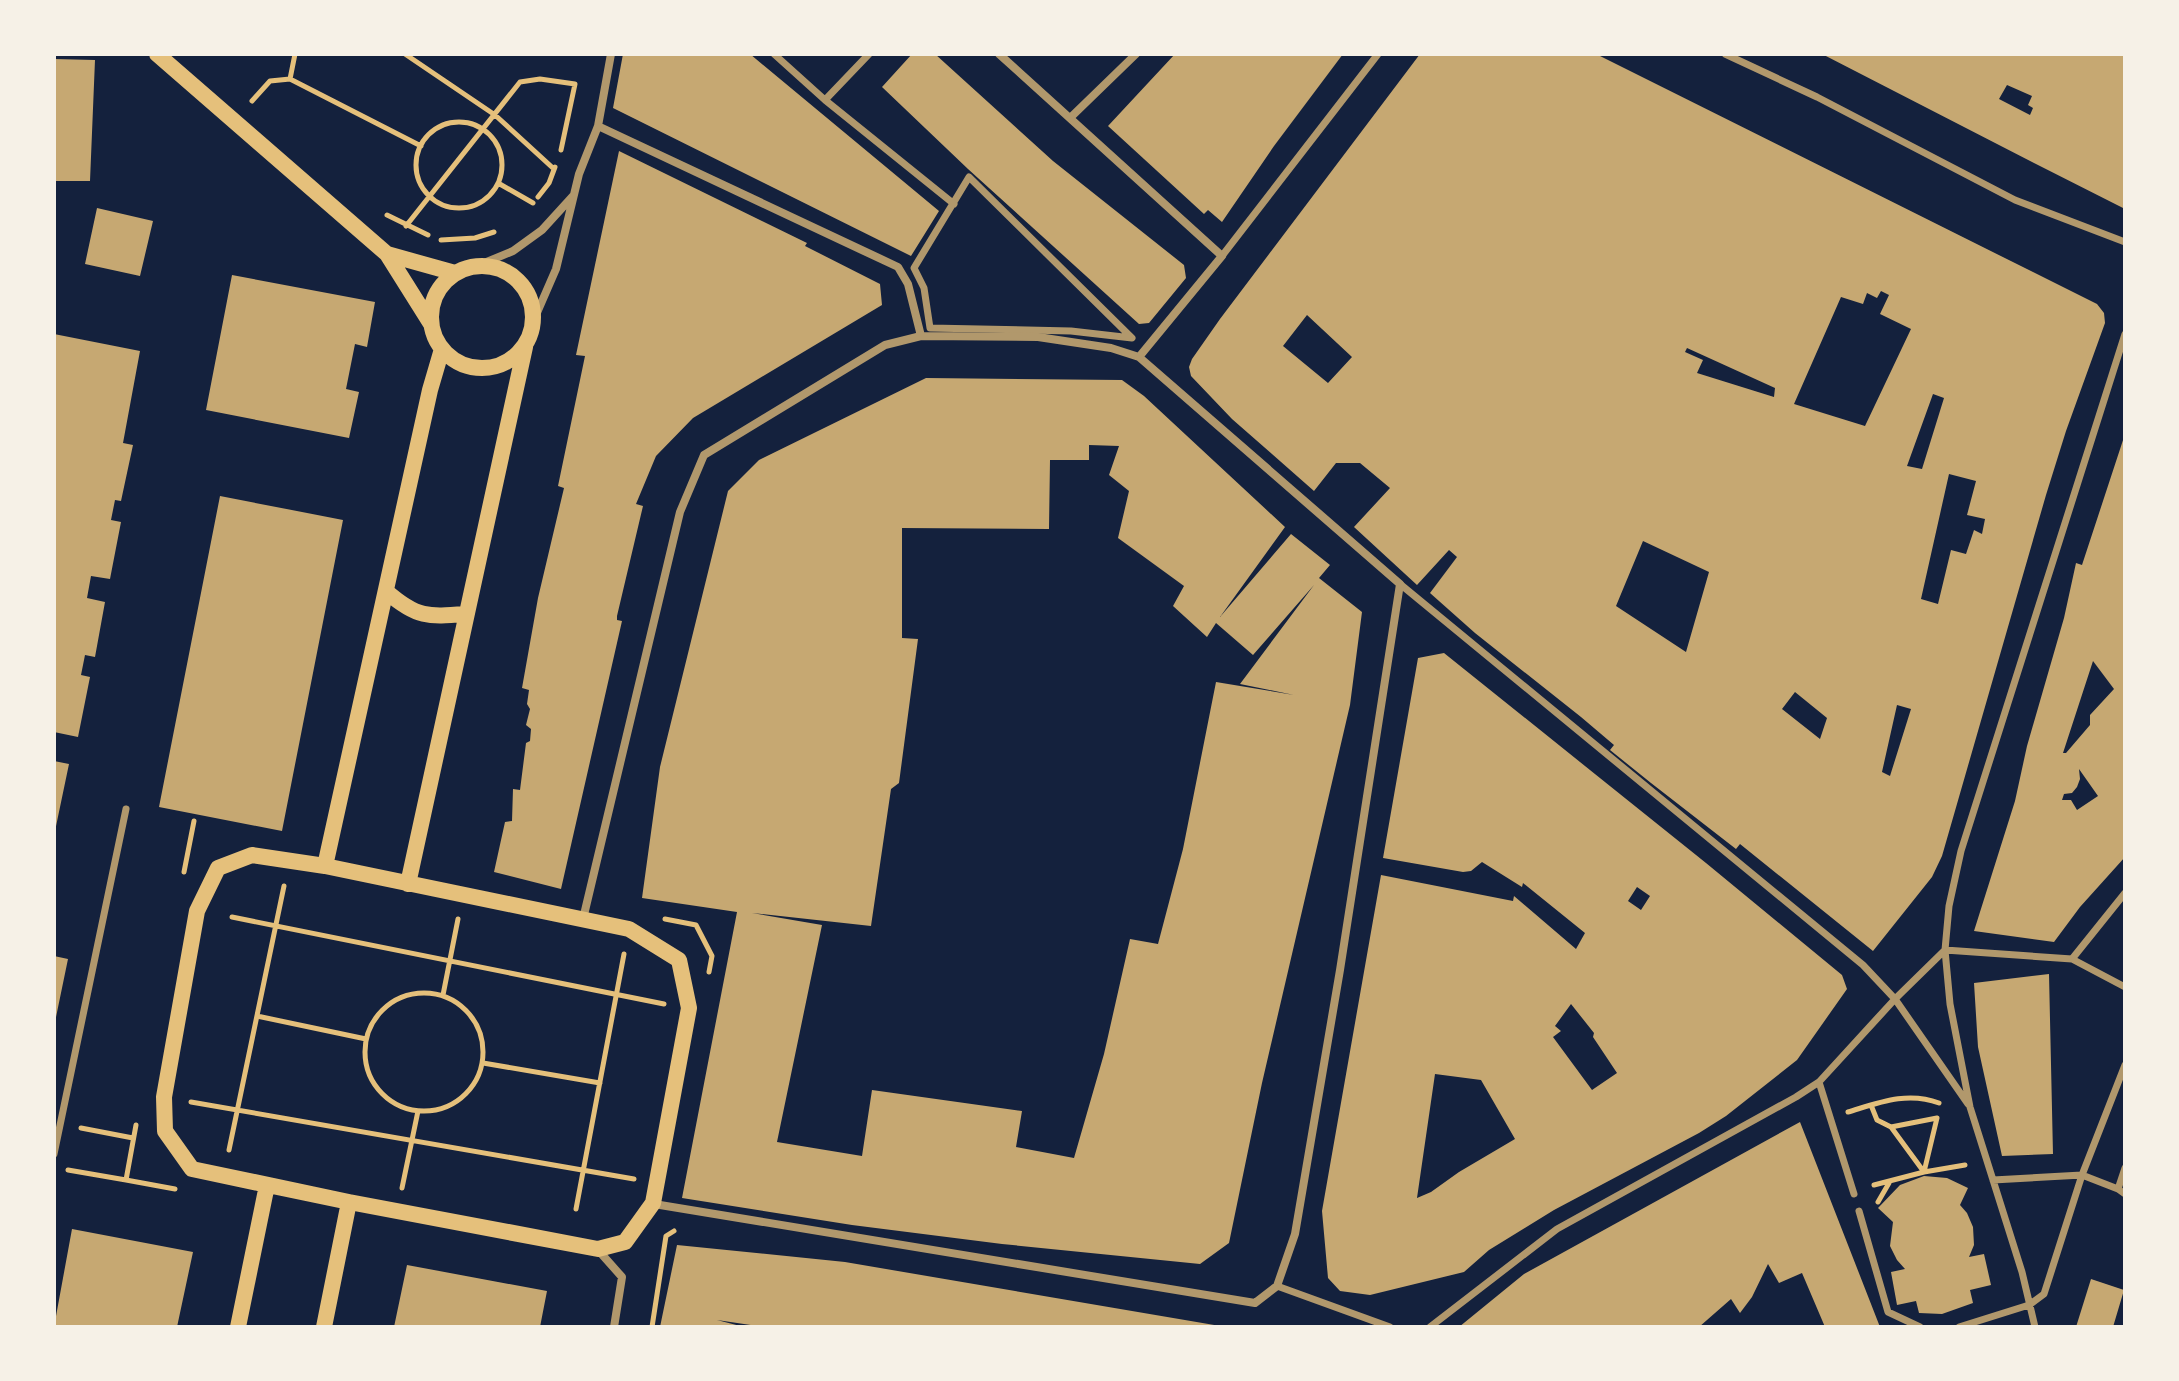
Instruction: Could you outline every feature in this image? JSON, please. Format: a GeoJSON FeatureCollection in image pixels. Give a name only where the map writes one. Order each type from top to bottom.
{"type":"FeatureCollection","features":[{"type":"Feature","properties":{"kind":"main road"},"geometry":{"type":"LineString","coordinates":[[157,54],[387,254],[431,324],[442,349],[461,363],[484,369],[514,358],[525,347]]}},
{"type":"Feature","properties":{"kind":"main road"},"geometry":{"type":"LineString","coordinates":[[387,254],[455,273]]}},
{"type":"Feature","properties":{"kind":"main road"},"geometry":{"type":"LineString","coordinates":[[408,884],[533,322],[533,307],[519,280],[492,266],[477,266],[455,273],[444,282],[431,309],[431,324]]}},
{"type":"Feature","properties":{"kind":"main road"},"geometry":{"type":"LineString","coordinates":[[325,866],[430,390],[442,349]]}},
{"type":"Feature","properties":{"kind":"main road"},"geometry":{"type":"LineString","coordinates":[[387,592],[407,609],[422,614],[466,614]]}},
{"type":"Feature","properties":{"kind":"main road"},"geometry":{"type":"LineString","coordinates":[[252,855],[325,866],[583,919],[629,929],[679,960],[689,1008],[653,1203],[625,1242],[598,1249],[192,1169],[165,1131],[164,1097],[197,911],[218,868],[252,855]]}},
{"type":"Feature","properties":{"kind":"main road"},"geometry":{"type":"LineString","coordinates":[[238,1327],[267,1185]]}},
{"type":"Feature","properties":{"kind":"main road"},"geometry":{"type":"LineString","coordinates":[[324,1327],[349,1202]]}},
{"type":"Feature","properties":{"kind":"street"},"geometry":{"type":"LineString","coordinates":[[533,322],[556,269],[574,195],[598,126],[611,54]]}},
{"type":"Feature","properties":{"kind":"street"},"geometry":{"type":"LineString","coordinates":[[774,54],[825,100],[954,204]]}},
{"type":"Feature","properties":{"kind":"street"},"geometry":{"type":"LineString","coordinates":[[825,100],[869,54]]}},
{"type":"Feature","properties":{"kind":"street"},"geometry":{"type":"LineString","coordinates":[[999,54],[1222,256]]}},
{"type":"Feature","properties":{"kind":"street"},"geometry":{"type":"LineString","coordinates":[[1070,118],[1136,54]]}},
{"type":"Feature","properties":{"kind":"street"},"geometry":{"type":"LineString","coordinates":[[1139,357],[1222,256],[1378,54]]}},
{"type":"Feature","properties":{"kind":"street"},"geometry":{"type":"LineString","coordinates":[[1725,54],[1817,97],[2015,200],[2125,242]]}},
{"type":"Feature","properties":{"kind":"street"},"geometry":{"type":"LineString","coordinates":[[598,126],[898,267],[908,284],[921,336]]}},
{"type":"Feature","properties":{"kind":"street"},"geometry":{"type":"LineString","coordinates":[[969,177],[1132,338],[1071,331],[930,328],[924,288],[914,268],[954,204],[969,177]]}},
{"type":"Feature","properties":{"kind":"street"},"geometry":{"type":"LineString","coordinates":[[477,266],[513,251],[542,230],[574,195]]}},
{"type":"Feature","properties":{"kind":"street"},"geometry":{"type":"LineString","coordinates":[[2035,1327],[2022,1272],[1970,1107],[1950,1004],[1945,950],[1949,906],[1961,851],[2125,334]]}},
{"type":"Feature","properties":{"kind":"street"},"geometry":{"type":"LineString","coordinates":[[583,919],[680,512],[704,455],[885,345],[921,336],[1038,337],[1111,348],[1139,357],[1400,584],[1863,965],[1895,999],[1970,1107]]}},
{"type":"Feature","properties":{"kind":"street"},"geometry":{"type":"LineString","coordinates":[[653,1203],[1255,1303],[1277,1286],[1295,1234],[1400,584]]}},
{"type":"Feature","properties":{"kind":"street"},"geometry":{"type":"LineString","coordinates":[[54,1154],[126,809]]}},
{"type":"Feature","properties":{"kind":"street"},"geometry":{"type":"LineString","coordinates":[[2072,959],[2125,893]]}},
{"type":"Feature","properties":{"kind":"street"},"geometry":{"type":"LineString","coordinates":[[1430,1327],[1557,1229],[1819,1082],[1945,950],[2072,959],[2125,987]]}},
{"type":"Feature","properties":{"kind":"street"},"geometry":{"type":"LineString","coordinates":[[1959,1327],[2029,1305],[2044,1294],[2082,1175],[2125,1065]]}},
{"type":"Feature","properties":{"kind":"street"},"geometry":{"type":"LineString","coordinates":[[1819,1082],[1854,1194]]}},
{"type":"Feature","properties":{"kind":"street"},"geometry":{"type":"LineString","coordinates":[[1993,1180],[2082,1175],[2121,1192],[2125,1168]]}},
{"type":"Feature","properties":{"kind":"street"},"geometry":{"type":"LineString","coordinates":[[1859,1211],[1888,1312],[1920,1327]]}},
{"type":"Feature","properties":{"kind":"street"},"geometry":{"type":"LineString","coordinates":[[598,1249],[622,1277],[614,1327]]}},
{"type":"Feature","properties":{"kind":"street"},"geometry":{"type":"LineString","coordinates":[[1277,1286],[1390,1327]]}},
{"type":"Feature","properties":{"kind":"path"},"geometry":{"type":"LineString","coordinates":[[290,79],[295,54]]}},
{"type":"Feature","properties":{"kind":"path"},"geometry":{"type":"LineString","coordinates":[[405,54],[495,115],[554,169]]}},
{"type":"Feature","properties":{"kind":"path"},"geometry":{"type":"LineString","coordinates":[[252,101],[270,81],[290,79],[421,146]]}},
{"type":"Feature","properties":{"kind":"path"},"geometry":{"type":"LineString","coordinates":[[406,226],[520,82],[540,79],[575,84],[562,149],[549,183],[527,210]]}},
{"type":"Feature","properties":{"kind":"path"},"geometry":{"type":"LineString","coordinates":[[241,92],[264,111]]}},
{"type":"Feature","properties":{"kind":"path"},"geometry":{"type":"LineString","coordinates":[[455,122],[470,123],[483,129],[492,137],[502,159],[498,183],[492,193],[473,206],[450,207],[430,195],[422,185],[417,172],[421,146],[429,134],[455,122]]}},
{"type":"Feature","properties":{"kind":"path"},"geometry":{"type":"LineString","coordinates":[[498,183],[533,203]]}},
{"type":"Feature","properties":{"kind":"path"},"geometry":{"type":"LineString","coordinates":[[380,209],[406,226],[438,240],[475,238],[497,231]]}},
{"type":"Feature","properties":{"kind":"path"},"geometry":{"type":"LineString","coordinates":[[228,1152],[285,885]]}},
{"type":"Feature","properties":{"kind":"path"},"geometry":{"type":"LineString","coordinates":[[443,995],[460,910]]}},
{"type":"Feature","properties":{"kind":"path"},"geometry":{"type":"LineString","coordinates":[[232,917],[668,1005]]}},
{"type":"Feature","properties":{"kind":"path"},"geometry":{"type":"LineString","coordinates":[[576,1209],[627,942]]}},
{"type":"Feature","properties":{"kind":"path"},"geometry":{"type":"LineString","coordinates":[[428,992],[443,995],[459,1004],[476,1022],[484,1046],[483,1063],[477,1080],[452,1105],[435,1111],[418,1111],[387,1099],[376,1087],[366,1064],[366,1039],[377,1016],[396,999],[428,992]]}},
{"type":"Feature","properties":{"kind":"path"},"geometry":{"type":"LineString","coordinates":[[257,1016],[366,1039]]}},
{"type":"Feature","properties":{"kind":"path"},"geometry":{"type":"LineString","coordinates":[[483,1063],[600,1083]]}},
{"type":"Feature","properties":{"kind":"path"},"geometry":{"type":"LineString","coordinates":[[1830,1117],[1895,1097],[1929,1099],[1947,1106],[1937,1118],[1924,1172]]}},
{"type":"Feature","properties":{"kind":"path"},"geometry":{"type":"LineString","coordinates":[[191,1101],[643,1180]]}},
{"type":"Feature","properties":{"kind":"path"},"geometry":{"type":"LineString","coordinates":[[1871,1105],[1877,1120],[1891,1127],[1924,1172]]}},
{"type":"Feature","properties":{"kind":"path"},"geometry":{"type":"LineString","coordinates":[[402,1188],[418,1111]]}},
{"type":"Feature","properties":{"kind":"path"},"geometry":{"type":"LineString","coordinates":[[1891,1127],[1937,1118]]}},
{"type":"Feature","properties":{"kind":"path"},"geometry":{"type":"LineString","coordinates":[[60,1124],[133,1138]]}},
{"type":"Feature","properties":{"kind":"path"},"geometry":{"type":"LineString","coordinates":[[1878,1184],[1968,1164]]}},
{"type":"Feature","properties":{"kind":"path"},"geometry":{"type":"LineString","coordinates":[[54,1168],[126,1180]]}},
{"type":"Feature","properties":{"kind":"path"},"geometry":{"type":"LineString","coordinates":[[652,1327],[666,1236],[678,1228]]}},
{"type":"Feature","properties":{"kind":"building"},"geometry":{"type":"Polygon","coordinates":[[[623,54],[750,54],[939,211],[911,256],[613,108],[623,54]]]}},
{"type":"Feature","properties":{"kind":"building"},"geometry":{"type":"Polygon","coordinates":[[[912,54],[935,54],[1053,161],[1184,265],[1186,278],[1149,323],[1139,324],[882,87],[912,54]]]}},
{"type":"Feature","properties":{"kind":"building"},"geometry":{"type":"Polygon","coordinates":[[[1175,54],[1343,54],[1222,222],[1208,210],[1204,214],[1108,126],[1175,54]]]}},
{"type":"Feature","properties":{"kind":"building"},"geometry":{"type":"Polygon","coordinates":[[[1420,54],[1596,54],[2097,304],[2104,313],[2105,323],[2046,495],[1942,856],[1932,877],[1873,951],[1740,844],[1736,849],[1610,750],[1614,745],[1430,593],[1457,557],[1449,550],[1417,585],[1354,527],[1390,488],[1360,463],[1336,463],[1314,491],[1232,419],[1191,376],[1189,367],[1220,319],[1420,54]],[[1881,291],[1877,298],[1867,293],[1863,304],[1841,297],[1794,404],[1865,426],[1911,329],[1880,314],[1889,295],[1881,291]],[[1307,315],[1283,346],[1328,383],[1352,357],[1307,315]],[[1687,348],[1685,352],[1703,360],[1697,373],[1774,397],[1775,388],[1687,348]],[[1933,394],[1907,466],[1922,469],[1944,398],[1933,394]],[[1949,474],[1921,599],[1938,604],[1951,550],[1966,554],[1974,530],[1982,534],[1985,519],[1967,515],[1976,481],[1949,474]],[[1643,541],[1616,606],[1686,652],[1709,572],[1643,541]],[[1795,692],[1782,709],[1820,739],[1827,718],[1795,692]],[[1897,705],[1882,772],[1890,776],[1911,709],[1897,705]]]}},
{"type":"Feature","properties":{"kind":"building"},"geometry":{"type":"Polygon","coordinates":[[[1822,54],[2125,54],[2125,209],[1822,54]],[[2007,85],[1999,99],[2030,115],[2033,108],[2028,105],[2032,96],[2007,85]]]}},
{"type":"Feature","properties":{"kind":"building"},"geometry":{"type":"Polygon","coordinates":[[[54,59],[95,60],[90,181],[54,181],[54,59]]]}},
{"type":"Feature","properties":{"kind":"building"},"geometry":{"type":"Polygon","coordinates":[[[619,151],[807,243],[805,246],[880,284],[882,305],[693,418],[656,456],[636,504],[643,506],[617,616],[617,620],[622,621],[561,889],[494,872],[505,822],[512,821],[513,789],[520,790],[526,743],[530,741],[531,729],[526,725],[530,709],[527,704],[529,690],[522,688],[538,598],[564,488],[558,486],[585,356],[576,355],[619,151]]]}},
{"type":"Feature","properties":{"kind":"building"},"geometry":{"type":"Polygon","coordinates":[[[97,208],[153,221],[140,276],[85,264],[97,208]]]}},
{"type":"Feature","properties":{"kind":"building"},"geometry":{"type":"Polygon","coordinates":[[[232,275],[375,302],[367,347],[355,344],[346,389],[359,392],[349,438],[206,410],[232,275]]]}},
{"type":"Feature","properties":{"kind":"building"},"geometry":{"type":"Polygon","coordinates":[[[54,334],[140,351],[123,443],[133,445],[121,501],[115,500],[111,520],[121,522],[110,579],[91,576],[87,598],[105,602],[95,657],[85,655],[81,675],[90,677],[78,737],[54,732],[54,334]]]}},
{"type":"Feature","properties":{"kind":"building"},"geometry":{"type":"Polygon","coordinates":[[[926,378],[1122,380],[1144,396],[1285,527],[1220,617],[1291,534],[1330,565],[1319,578],[1362,612],[1350,705],[1262,1083],[1229,1243],[1200,1264],[852,1225],[682,1198],[737,912],[642,898],[660,767],[728,491],[759,460],[926,378]],[[1089,445],[1089,460],[1050,460],[1049,529],[902,528],[902,638],[918,639],[899,783],[891,789],[871,926],[752,913],[822,925],[777,1142],[862,1156],[872,1090],[1022,1111],[1016,1147],[1074,1158],[1104,1054],[1130,939],[1158,944],[1183,849],[1216,682],[1294,695],[1240,684],[1314,585],[1253,655],[1216,623],[1207,637],[1173,606],[1184,586],[1118,538],[1129,491],[1109,475],[1119,446],[1089,445]]]}},
{"type":"Feature","properties":{"kind":"building"},"geometry":{"type":"Polygon","coordinates":[[[2125,434],[2125,857],[2080,907],[2054,942],[1974,931],[2015,801],[2076,563],[2082,565],[2125,434]],[[2093,661],[2063,753],[2090,725],[2090,715],[2114,689],[2093,661]],[[2079,769],[2077,787],[2072,793],[2064,794],[2062,800],[2071,800],[2077,810],[2098,796],[2079,769]]]}},
{"type":"Feature","properties":{"kind":"building"},"geometry":{"type":"Polygon","coordinates":[[[220,496],[343,520],[282,831],[159,807],[220,496]]]}},
{"type":"Feature","properties":{"kind":"building"},"geometry":{"type":"Polygon","coordinates":[[[1444,653],[1842,975],[1847,989],[1797,1060],[1726,1116],[1554,1210],[1489,1250],[1464,1272],[1370,1295],[1340,1291],[1328,1278],[1322,1211],[1381,875],[1513,901],[1514,896],[1576,949],[1585,933],[1523,883],[1522,887],[1482,862],[1471,871],[1463,872],[1383,858],[1418,658],[1444,653]],[[1637,887],[1628,901],[1641,910],[1650,896],[1637,887]],[[1571,1004],[1555,1026],[1561,1031],[1553,1037],[1592,1090],[1617,1073],[1593,1037],[1594,1033],[1571,1004]],[[1435,1074],[1417,1198],[1515,1139],[1481,1080],[1435,1074]]]}},
{"type":"Feature","properties":{"kind":"building"},"geometry":{"type":"Polygon","coordinates":[[[54,761],[69,764],[55,831],[54,831],[54,761]]]}},
{"type":"Feature","properties":{"kind":"building"},"geometry":{"type":"Polygon","coordinates":[[[54,956],[68,959],[55,1022],[54,1022],[54,956]]]}},
{"type":"Feature","properties":{"kind":"building"},"geometry":{"type":"Polygon","coordinates":[[[2049,974],[2053,1154],[2002,1156],[1978,1047],[1974,983],[2049,974]]]}},
{"type":"Feature","properties":{"kind":"building"},"geometry":{"type":"Polygon","coordinates":[[[1800,1122],[1880,1327],[1825,1327],[1802,1273],[1779,1283],[1768,1264],[1752,1297],[1740,1313],[1731,1299],[1699,1327],[1459,1327],[1524,1274],[1800,1122]]]}},
{"type":"Feature","properties":{"kind":"building"},"geometry":{"type":"Polygon","coordinates":[[[1924,1176],[1947,1178],[1968,1188],[1960,1205],[1973,1227],[1974,1245],[1969,1257],[1984,1254],[1991,1285],[1970,1290],[1973,1303],[1942,1314],[1919,1313],[1916,1301],[1897,1305],[1891,1272],[1905,1269],[1890,1246],[1893,1222],[1878,1208],[1900,1185],[1924,1176]]]}},
{"type":"Feature","properties":{"kind":"building"},"geometry":{"type":"Polygon","coordinates":[[[72,1229],[193,1252],[177,1327],[54,1327],[72,1229]]]}},
{"type":"Feature","properties":{"kind":"building"},"geometry":{"type":"Polygon","coordinates":[[[677,1245],[845,1262],[1226,1327],[764,1327],[717,1320],[744,1327],[660,1327],[677,1245]]]}},
{"type":"Feature","properties":{"kind":"building"},"geometry":{"type":"Polygon","coordinates":[[[407,1265],[547,1291],[540,1327],[394,1327],[407,1265]]]}},
{"type":"Feature","properties":{"kind":"building"},"geometry":{"type":"Polygon","coordinates":[[[2091,1279],[2124,1290],[2113,1327],[2076,1327],[2091,1279]]]}}]}
